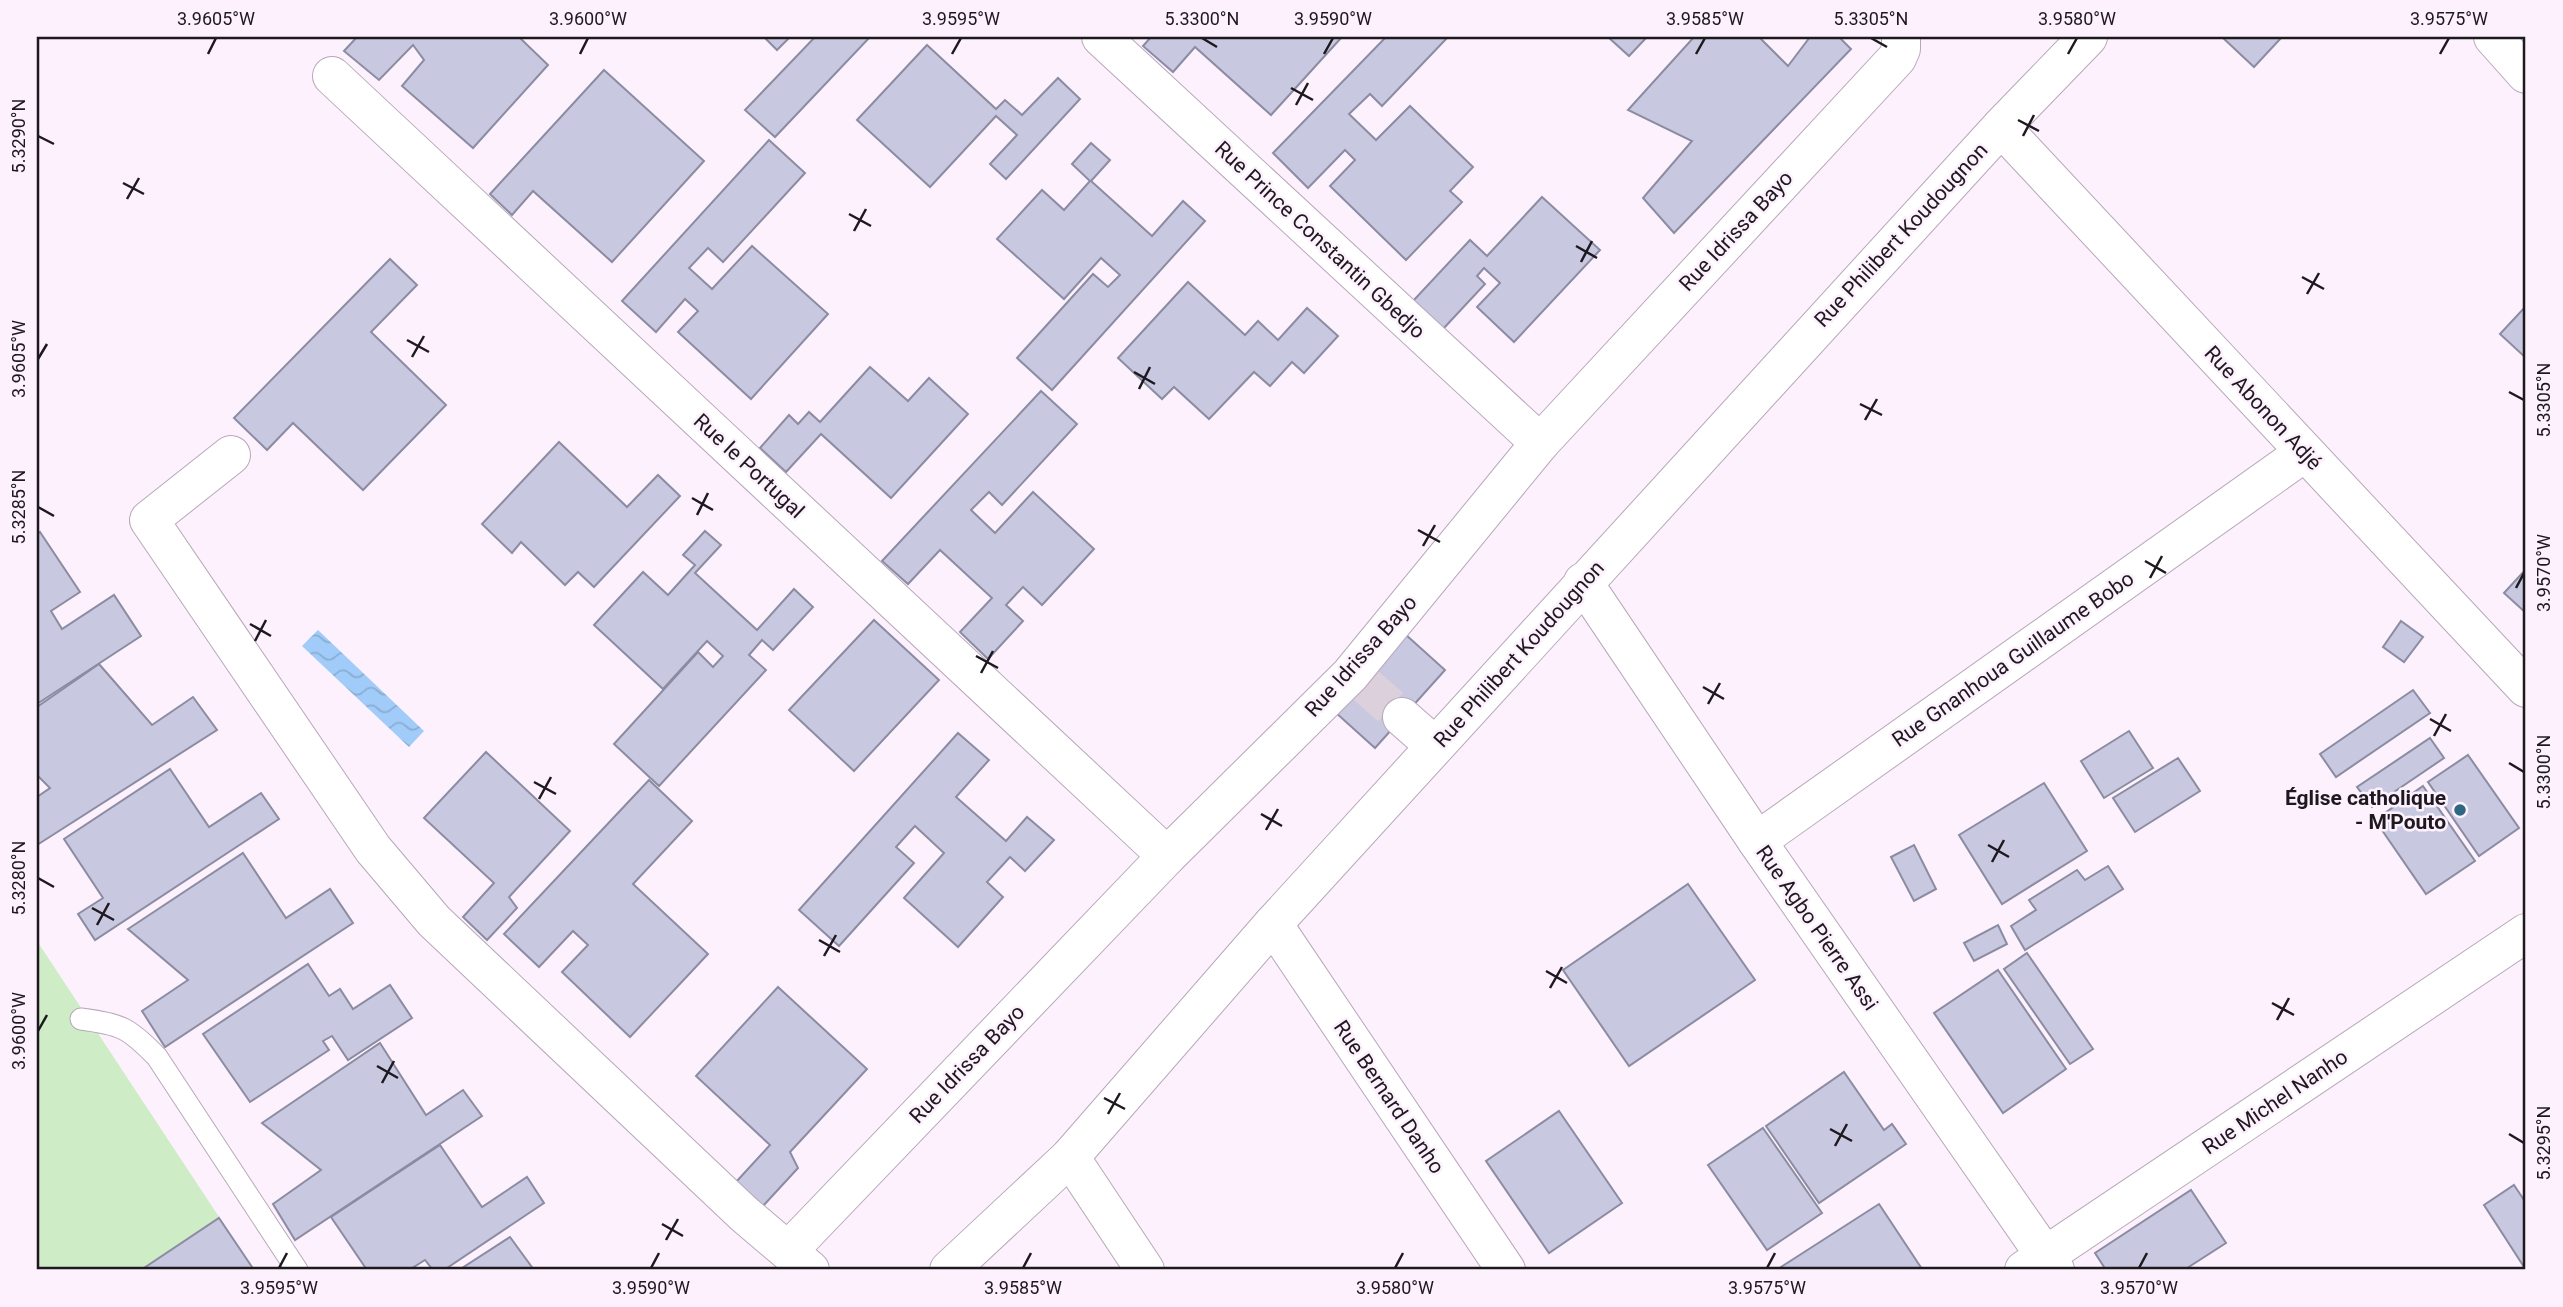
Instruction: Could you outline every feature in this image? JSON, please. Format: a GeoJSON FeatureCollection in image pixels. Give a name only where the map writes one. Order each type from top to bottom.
{"type":"FeatureCollection","features":[{"type":"Feature","properties":{"kind":"street","name":"Rue Prince Constantin Gbedjo"},"geometry":{"type":"LineString","coordinates":[[1101,37],[1540,443]]}},
{"type":"Feature","properties":{"kind":"street","name":"Rue Idrissa Bayo"},"geometry":{"type":"LineString","coordinates":[[799,1261],[1167,856],[1356,679],[1540,443],[1897,58],[1901,49],[1900,37]]}},
{"type":"Feature","properties":{"kind":"street","name":"Rue Philibert Koudougnon"},"geometry":{"type":"LineString","coordinates":[[949,1270],[1070,1157],[1273,924],[1583,582],[2001,127],[2088,37]]}},
{"type":"Feature","properties":{"kind":"street"},"geometry":{"type":"LineString","coordinates":[[2493,37],[2526,74]]}},
{"type":"Feature","properties":{"kind":"street","name":"Rue le Portugal"},"geometry":{"type":"LineString","coordinates":[[332,76],[1167,856]]}},
{"type":"Feature","properties":{"kind":"street","name":"Rue Abonon Adjé"},"geometry":{"type":"LineString","coordinates":[[2001,127],[2526,688]]}},
{"type":"Feature","properties":{"kind":"street","name":"Rue Gnanhoua Guillaume Bobo"},"geometry":{"type":"LineString","coordinates":[[1757,841],[2304,453]]}},
{"type":"Feature","properties":{"kind":"street"},"geometry":{"type":"LineString","coordinates":[[231,454],[149,520],[373,849],[434,921],[744,1214],[799,1261]]}},
{"type":"Feature","properties":{"kind":"street","name":"Rue Agbo Pierre Assi"},"geometry":{"type":"LineString","coordinates":[[1583,582],[2042,1266]]}},
{"type":"Feature","properties":{"kind":"street"},"geometry":{"type":"LineString","coordinates":[[1402,717],[1435,746]]}},
{"type":"Feature","properties":{"kind":"street","name":"Rue Bernard Danho"},"geometry":{"type":"LineString","coordinates":[[1273,924],[1506,1270]]}},
{"type":"Feature","properties":{"kind":"street","name":"Rue Michel Nanho"},"geometry":{"type":"LineString","coordinates":[[2042,1266],[2526,933]]}},
{"type":"Feature","properties":{"kind":"street"},"geometry":{"type":"LineString","coordinates":[[1070,1157],[1145,1270]]}},
{"type":"Feature","properties":{"kind":"lane"},"geometry":{"type":"LineString","coordinates":[[81,1019],[113,1023],[136,1035],[157,1057],[297,1270]]}},
{"type":"Feature","properties":{"kind":"green space"},"geometry":{"type":"Polygon","coordinates":[[[37,941],[254,1270],[37,1270],[37,941]]]}},
{"type":"Feature","properties":{"kind":"water"},"geometry":{"type":"Polygon","coordinates":[[[318,630],[424,731],[409,747],[302,646],[318,630]]]}},
{"type":"Feature","properties":{"kind":"building"},"geometry":{"type":"Polygon","coordinates":[[[357,37],[519,37],[548,65],[473,148],[402,86],[424,60],[413,45],[379,80],[344,51],[357,37]]]}},
{"type":"Feature","properties":{"kind":"building"},"geometry":{"type":"Polygon","coordinates":[[[764,37],[790,37],[777,50],[764,37]]]}},
{"type":"Feature","properties":{"kind":"building"},"geometry":{"type":"Polygon","coordinates":[[[815,37],[870,37],[775,137],[745,110],[815,37]]]}},
{"type":"Feature","properties":{"kind":"building"},"geometry":{"type":"Polygon","coordinates":[[[1151,37],[1342,37],[1271,115],[1195,47],[1173,72],[1143,46],[1151,37]]]}},
{"type":"Feature","properties":{"kind":"building"},"geometry":{"type":"Polygon","coordinates":[[[1386,37],[1448,37],[1382,106],[1370,94],[1349,114],[1376,140],[1410,106],[1473,167],[1450,191],[1462,202],[1406,260],[1330,186],[1355,160],[1345,150],[1308,188],[1273,153],[1386,37]]]}},
{"type":"Feature","properties":{"kind":"building"},"geometry":{"type":"Polygon","coordinates":[[[1608,37],[1647,37],[1629,56],[1608,37]]]}},
{"type":"Feature","properties":{"kind":"building"},"geometry":{"type":"Polygon","coordinates":[[[1694,37],[1759,37],[1788,66],[1810,37],[1839,37],[1851,49],[1674,233],[1643,198],[1692,141],[1628,110],[1694,37]]]}},
{"type":"Feature","properties":{"kind":"building"},"geometry":{"type":"Polygon","coordinates":[[[2222,37],[2282,37],[2254,67],[2222,37]]]}},
{"type":"Feature","properties":{"kind":"building"},"geometry":{"type":"Polygon","coordinates":[[[927,45],[996,109],[1005,100],[1022,115],[1058,78],[1080,99],[1006,179],[990,164],[1017,135],[996,116],[930,187],[857,120],[927,45]]]}},
{"type":"Feature","properties":{"kind":"building"},"geometry":{"type":"Polygon","coordinates":[[[604,70],[704,161],[612,262],[533,191],[512,215],[490,194],[604,70]]]}},
{"type":"Feature","properties":{"kind":"building"},"geometry":{"type":"Polygon","coordinates":[[[769,140],[805,173],[723,262],[708,248],[689,268],[712,289],[752,246],[828,314],[751,399],[678,332],[698,311],[685,299],[656,332],[622,301],[769,140]]]}},
{"type":"Feature","properties":{"kind":"building"},"geometry":{"type":"Polygon","coordinates":[[[1091,143],[1110,160],[1091,181],[1152,236],[1183,201],[1205,221],[1052,390],[1017,358],[1093,274],[1108,287],[1120,275],[1101,258],[1064,299],[997,239],[1042,190],[1064,210],[1090,181],[1072,164],[1091,143]]]}},
{"type":"Feature","properties":{"kind":"building"},"geometry":{"type":"Polygon","coordinates":[[[1542,197],[1600,250],[1514,342],[1477,307],[1500,283],[1484,268],[1477,276],[1485,284],[1443,329],[1413,301],[1470,240],[1487,256],[1542,197]]]}},
{"type":"Feature","properties":{"kind":"building"},"geometry":{"type":"Polygon","coordinates":[[[390,259],[417,285],[371,332],[446,405],[363,490],[293,423],[267,450],[234,418],[390,259]]]}},
{"type":"Feature","properties":{"kind":"building"},"geometry":{"type":"Polygon","coordinates":[[[1188,282],[1245,335],[1258,321],[1278,340],[1307,308],[1338,336],[1304,373],[1292,362],[1270,386],[1254,372],[1209,419],[1174,387],[1162,399],[1118,358],[1188,282]]]}},
{"type":"Feature","properties":{"kind":"building"},"geometry":{"type":"Polygon","coordinates":[[[2526,306],[2526,358],[2500,334],[2526,306]]]}},
{"type":"Feature","properties":{"kind":"building"},"geometry":{"type":"Polygon","coordinates":[[[870,367],[908,401],[929,378],[968,414],[891,498],[821,434],[786,472],[760,448],[789,415],[798,424],[809,412],[820,422],[870,367]]]}},
{"type":"Feature","properties":{"kind":"building"},"geometry":{"type":"Polygon","coordinates":[[[1041,391],[1077,424],[1002,505],[989,492],[971,510],[995,533],[1033,492],[1094,549],[1042,605],[1023,587],[1006,605],[1023,621],[988,659],[960,632],[992,598],[940,550],[908,584],[882,561],[1041,391]]]}},
{"type":"Feature","properties":{"kind":"building"},"geometry":{"type":"Polygon","coordinates":[[[559,442],[627,507],[658,475],[680,496],[594,587],[578,572],[565,585],[521,542],[512,553],[482,524],[559,442]]]}},
{"type":"Feature","properties":{"kind":"building"},"geometry":{"type":"Polygon","coordinates":[[[705,531],[721,545],[695,573],[757,630],[794,589],[813,607],[773,650],[762,640],[749,655],[766,670],[659,786],[614,744],[698,652],[713,667],[723,656],[707,641],[663,689],[594,625],[643,572],[668,595],[695,565],[683,555],[705,531]]]}},
{"type":"Feature","properties":{"kind":"building"},"geometry":{"type":"Polygon","coordinates":[[[40,532],[80,592],[51,611],[62,629],[114,595],[141,636],[37,704],[37,534],[40,532]]]}},
{"type":"Feature","properties":{"kind":"building"},"geometry":{"type":"Polygon","coordinates":[[[2526,569],[2526,613],[2504,593],[2526,569]]]}},
{"type":"Feature","properties":{"kind":"building"},"geometry":{"type":"Polygon","coordinates":[[[874,620],[939,680],[854,771],[789,710],[874,620]]]}},
{"type":"Feature","properties":{"kind":"building"},"geometry":{"type":"Polygon","coordinates":[[[2401,621],[2423,637],[2404,662],[2383,647],[2401,621]]]}},
{"type":"Feature","properties":{"kind":"building"},"geometry":{"type":"Polygon","coordinates":[[[1405,634],[1445,670],[1375,748],[1335,712],[1405,634]]]}},
{"type":"Feature","properties":{"kind":"building"},"geometry":{"type":"Polygon","coordinates":[[[99,664],[152,725],[193,697],[217,730],[37,845],[37,797],[50,788],[37,775],[37,707],[99,664]]]}},
{"type":"Feature","properties":{"kind":"building"},"geometry":{"type":"Polygon","coordinates":[[[2413,690],[2430,713],[2336,777],[2320,754],[2413,690]]]}},
{"type":"Feature","properties":{"kind":"building"},"geometry":{"type":"Polygon","coordinates":[[[2129,731],[2153,768],[2104,798],[2081,761],[2129,731]]]}},
{"type":"Feature","properties":{"kind":"building"},"geometry":{"type":"Polygon","coordinates":[[[958,733],[989,760],[956,797],[1006,841],[1027,817],[1054,840],[1025,871],[1010,857],[987,882],[1003,897],[958,947],[904,898],[944,853],[915,826],[896,847],[914,863],[839,946],[799,910],[958,733]]]}},
{"type":"Feature","properties":{"kind":"building"},"geometry":{"type":"Polygon","coordinates":[[[2430,738],[2444,758],[2372,807],[2357,787],[2430,738]]]}},
{"type":"Feature","properties":{"kind":"building"},"geometry":{"type":"Polygon","coordinates":[[[486,752],[570,831],[509,897],[517,908],[487,940],[463,917],[494,883],[424,818],[486,752]]]}},
{"type":"Feature","properties":{"kind":"building"},"geometry":{"type":"Polygon","coordinates":[[[2468,755],[2519,828],[2479,856],[2428,782],[2468,755]]]}},
{"type":"Feature","properties":{"kind":"building"},"geometry":{"type":"Polygon","coordinates":[[[2178,758],[2200,791],[2135,832],[2113,798],[2178,758]]]}},
{"type":"Feature","properties":{"kind":"building"},"geometry":{"type":"Polygon","coordinates":[[[170,769],[209,827],[261,793],[279,819],[95,940],[78,914],[103,898],[64,839],[170,769]]]}},
{"type":"Feature","properties":{"kind":"building"},"geometry":{"type":"Polygon","coordinates":[[[649,780],[692,821],[633,884],[708,954],[630,1037],[562,972],[588,945],[573,931],[539,967],[504,934],[649,780]]]}},
{"type":"Feature","properties":{"kind":"building"},"geometry":{"type":"Polygon","coordinates":[[[2044,783],[2087,851],[2002,904],[1959,835],[2044,783]]]}},
{"type":"Feature","properties":{"kind":"building"},"geometry":{"type":"Polygon","coordinates":[[[2423,786],[2475,861],[2426,894],[2375,820],[2423,786]]]}},
{"type":"Feature","properties":{"kind":"building"},"geometry":{"type":"Polygon","coordinates":[[[1914,845],[1936,889],[1914,901],[1891,857],[1914,845]]]}},
{"type":"Feature","properties":{"kind":"building"},"geometry":{"type":"Polygon","coordinates":[[[243,853],[286,918],[330,889],[353,923],[165,1047],[142,1011],[188,980],[128,929],[243,853]]]}},
{"type":"Feature","properties":{"kind":"building"},"geometry":{"type":"Polygon","coordinates":[[[2108,866],[2123,889],[2025,950],[2011,926],[2036,910],[2029,900],[2077,870],[2085,880],[2108,866]]]}},
{"type":"Feature","properties":{"kind":"building"},"geometry":{"type":"Polygon","coordinates":[[[1688,884],[1755,980],[1629,1066],[1563,970],[1688,884]]]}},
{"type":"Feature","properties":{"kind":"building"},"geometry":{"type":"Polygon","coordinates":[[[1998,925],[2007,944],[1974,961],[1964,943],[1998,925]]]}},
{"type":"Feature","properties":{"kind":"building"},"geometry":{"type":"Polygon","coordinates":[[[2027,953],[2093,1049],[2070,1064],[2004,969],[2027,953]]]}},
{"type":"Feature","properties":{"kind":"building"},"geometry":{"type":"Polygon","coordinates":[[[308,964],[329,996],[340,989],[353,1009],[390,985],[412,1018],[348,1060],[332,1036],[323,1041],[329,1050],[250,1102],[203,1034],[308,964]]]}},
{"type":"Feature","properties":{"kind":"building"},"geometry":{"type":"Polygon","coordinates":[[[1998,970],[2066,1069],[2003,1113],[1934,1013],[1998,970]]]}},
{"type":"Feature","properties":{"kind":"building"},"geometry":{"type":"Polygon","coordinates":[[[778,987],[867,1069],[790,1152],[798,1168],[763,1206],[736,1182],[770,1145],[696,1076],[778,987]]]}},
{"type":"Feature","properties":{"kind":"building"},"geometry":{"type":"Polygon","coordinates":[[[380,1043],[426,1115],[463,1090],[482,1116],[295,1240],[273,1204],[321,1170],[262,1123],[380,1043]]]}},
{"type":"Feature","properties":{"kind":"building"},"geometry":{"type":"Polygon","coordinates":[[[1844,1072],[1884,1130],[1892,1124],[1906,1144],[1819,1203],[1766,1126],[1844,1072]]]}},
{"type":"Feature","properties":{"kind":"building"},"geometry":{"type":"Polygon","coordinates":[[[1559,1111],[1622,1203],[1549,1253],[1486,1161],[1559,1111]]]}},
{"type":"Feature","properties":{"kind":"building"},"geometry":{"type":"Polygon","coordinates":[[[1763,1128],[1822,1213],[1767,1250],[1708,1165],[1763,1128]]]}},
{"type":"Feature","properties":{"kind":"building"},"geometry":{"type":"Polygon","coordinates":[[[440,1145],[482,1207],[527,1177],[544,1203],[444,1270],[433,1270],[425,1260],[409,1270],[367,1270],[331,1217],[440,1145]]]}},
{"type":"Feature","properties":{"kind":"building"},"geometry":{"type":"Polygon","coordinates":[[[2514,1185],[2526,1203],[2526,1270],[2484,1205],[2514,1185]]]}},
{"type":"Feature","properties":{"kind":"building"},"geometry":{"type":"Polygon","coordinates":[[[2191,1190],[2226,1243],[2184,1270],[2106,1270],[2095,1253],[2191,1190]]]}},
{"type":"Feature","properties":{"kind":"building"},"geometry":{"type":"Polygon","coordinates":[[[1879,1204],[1922,1269],[1783,1270],[1781,1267],[1879,1204]]]}},
{"type":"Feature","properties":{"kind":"building"},"geometry":{"type":"Polygon","coordinates":[[[219,1218],[254,1270],[141,1270],[219,1218]]]}},
{"type":"Feature","properties":{"kind":"building"},"geometry":{"type":"Polygon","coordinates":[[[510,1237],[534,1270],[459,1270],[510,1237]]]}},
{"type":"Feature","properties":{"kind":"tunnel"},"geometry":{"type":"LineString","coordinates":[[1362,682],[1402,717]]}},
{"type":"Feature","properties":{"kind":"place","name":"Église catholique - M'Pouto"},"geometry":{"type":"Point","coordinates":[2460,810]}}]}
